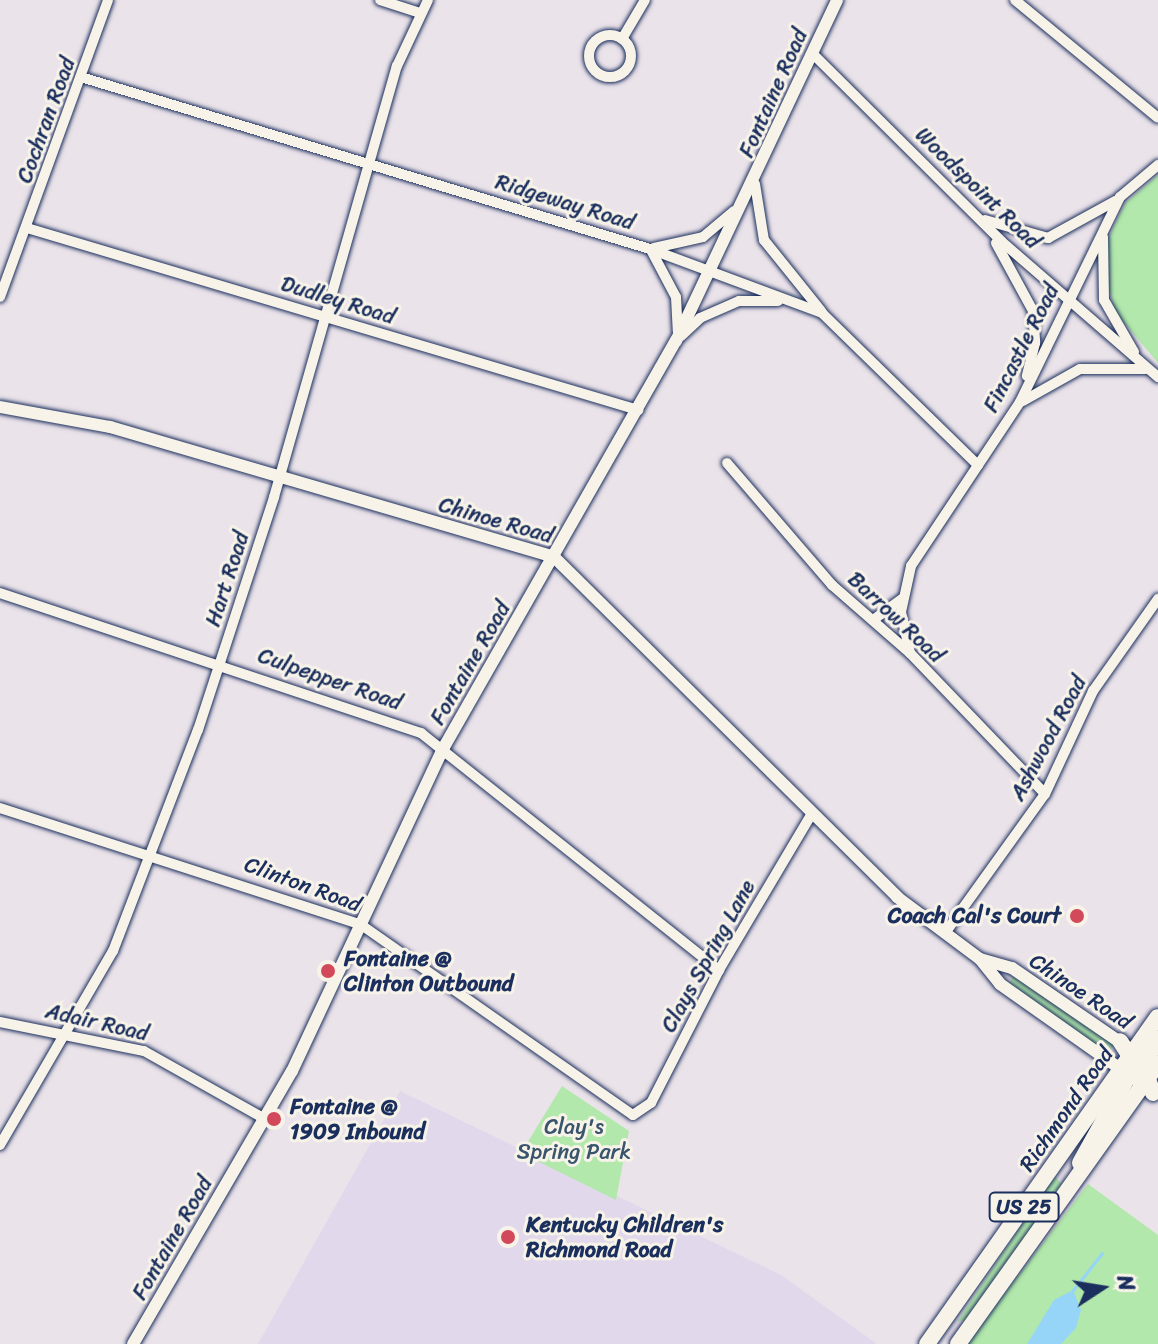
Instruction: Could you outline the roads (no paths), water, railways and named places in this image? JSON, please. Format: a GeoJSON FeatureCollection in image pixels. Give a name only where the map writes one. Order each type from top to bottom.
{"type":"FeatureCollection","features":[{"type":"Feature","properties":{"kind":"main road","name":"Richmond Road"},"geometry":{"type":"LineString","coordinates":[[958,1344],[1074,1180],[1142,1070],[1158,1017]]}},
{"type":"Feature","properties":{"kind":"main road"},"geometry":{"type":"LineString","coordinates":[[1142,1070],[1158,1039]]}},
{"type":"Feature","properties":{"kind":"main road","name":"Richmond Road"},"geometry":{"type":"LineString","coordinates":[[927,1344],[1142,1070]]}},
{"type":"Feature","properties":{"kind":"street","name":"Cochran Road"},"geometry":{"type":"LineString","coordinates":[[0,297],[84,78],[108,0]]}},
{"type":"Feature","properties":{"kind":"street"},"geometry":{"type":"LineString","coordinates":[[380,0],[420,13]]}},
{"type":"Feature","properties":{"kind":"street","name":"Hart Road"},"geometry":{"type":"LineString","coordinates":[[0,1145],[113,951],[150,854],[220,663],[279,478],[397,66],[428,0]]}},
{"type":"Feature","properties":{"kind":"street"},"geometry":{"type":"LineString","coordinates":[[622,39],[645,0]]}},
{"type":"Feature","properties":{"kind":"street","name":"Fontaine Road"},"geometry":{"type":"LineString","coordinates":[[133,1344],[265,1119],[444,747],[676,341],[755,184],[837,0]]}},
{"type":"Feature","properties":{"kind":"street"},"geometry":{"type":"LineString","coordinates":[[1015,0],[1158,118]]}},
{"type":"Feature","properties":{"kind":"street"},"geometry":{"type":"LineString","coordinates":[[602,37],[622,39],[631,56],[627,69],[602,75],[592,66],[592,46],[602,37]]}},
{"type":"Feature","properties":{"kind":"street","name":"Woodspoint Road"},"geometry":{"type":"LineString","coordinates":[[813,54],[976,215],[1067,300],[1158,377]]}},
{"type":"Feature","properties":{"kind":"street","name":"Ridgeway Road"},"geometry":{"type":"LineString","coordinates":[[84,78],[650,249],[822,313],[978,465]]}},
{"type":"Feature","properties":{"kind":"street","name":"Fincastle Road"},"geometry":{"type":"LineString","coordinates":[[910,653],[903,597],[918,554],[1020,402],[1067,300],[1120,197],[1158,165]]}},
{"type":"Feature","properties":{"kind":"street"},"geometry":{"type":"LineString","coordinates":[[676,341],[676,297],[650,249],[703,237],[755,184]]}},
{"type":"Feature","properties":{"kind":"street"},"geometry":{"type":"LineString","coordinates":[[755,184],[764,240],[822,313]]}},
{"type":"Feature","properties":{"kind":"street"},"geometry":{"type":"LineString","coordinates":[[976,215],[1044,239],[1120,197]]}},
{"type":"Feature","properties":{"kind":"street"},"geometry":{"type":"LineString","coordinates":[[976,215],[1013,266],[1033,311],[1035,343],[1020,402]]}},
{"type":"Feature","properties":{"kind":"street"},"geometry":{"type":"LineString","coordinates":[[1106,222],[1099,267],[1104,300],[1148,369]]}},
{"type":"Feature","properties":{"kind":"street","name":"Dudley Road"},"geometry":{"type":"LineString","coordinates":[[27,228],[638,410]]}},
{"type":"Feature","properties":{"kind":"street"},"geometry":{"type":"LineString","coordinates":[[676,341],[700,318],[739,301],[768,299],[822,313]]}},
{"type":"Feature","properties":{"kind":"street"},"geometry":{"type":"LineString","coordinates":[[1020,402],[1080,369],[1148,369]]}},
{"type":"Feature","properties":{"kind":"street","name":"Chinoe Road"},"geometry":{"type":"LineString","coordinates":[[0,407],[110,427],[554,557],[811,815],[945,933],[980,959],[1000,984],[1142,1070]]}},
{"type":"Feature","properties":{"kind":"street","name":"Barrow Road"},"geometry":{"type":"LineString","coordinates":[[727,463],[832,585],[910,653],[1045,794]]}},
{"type":"Feature","properties":{"kind":"street","name":"Culpepper Road"},"geometry":{"type":"LineString","coordinates":[[0,593],[406,726],[444,747],[719,970]]}},
{"type":"Feature","properties":{"kind":"street"},"geometry":{"type":"LineString","coordinates":[[873,620],[903,597]]}},
{"type":"Feature","properties":{"kind":"street","name":"Ashwood Road"},"geometry":{"type":"LineString","coordinates":[[945,933],[1045,794],[1093,691],[1158,599]]}},
{"type":"Feature","properties":{"kind":"street","name":"Clinton Road"},"geometry":{"type":"LineString","coordinates":[[0,808],[360,924],[640,1114]]}},
{"type":"Feature","properties":{"kind":"street","name":"Clays Spring Lane"},"geometry":{"type":"LineString","coordinates":[[640,1114],[719,970],[811,815]]}},
{"type":"Feature","properties":{"kind":"street","name":"Chinoe Road"},"geometry":{"type":"LineString","coordinates":[[980,959],[1012,968],[1142,1070]]}},
{"type":"Feature","properties":{"kind":"street","name":"Adair Road"},"geometry":{"type":"LineString","coordinates":[[0,1022],[144,1051],[265,1119]]}},
{"type":"Feature","properties":{"kind":"water"},"geometry":{"type":"Polygon","coordinates":[[[1073,1290],[1081,1310],[1076,1328],[1061,1344],[1027,1344],[1054,1300],[1073,1290]]]}},
{"type":"Feature","properties":{"kind":"waterway"},"geometry":{"type":"LineString","coordinates":[[1073,1290],[1102,1253]]}},
{"type":"Feature","properties":{"kind":"place","name":"Coach Cal's Court"},"geometry":{"type":"Point","coordinates":[1077,916]}},
{"type":"Feature","properties":{"kind":"place","name":"Fontaine @ Clinton Outbound"},"geometry":{"type":"Point","coordinates":[328,971]}},
{"type":"Feature","properties":{"kind":"place","name":"Fontaine @ 1909 Inbound"},"geometry":{"type":"Point","coordinates":[274,1119]}},
{"type":"Feature","properties":{"kind":"place","name":"Kentucky Children's Richmond Road"},"geometry":{"type":"Point","coordinates":[508,1237]}},
{"type":"Feature","properties":{"kind":"park label","name":"Clay's Spring Park"},"geometry":{"type":"Point","coordinates":[574,1138]}}]}
